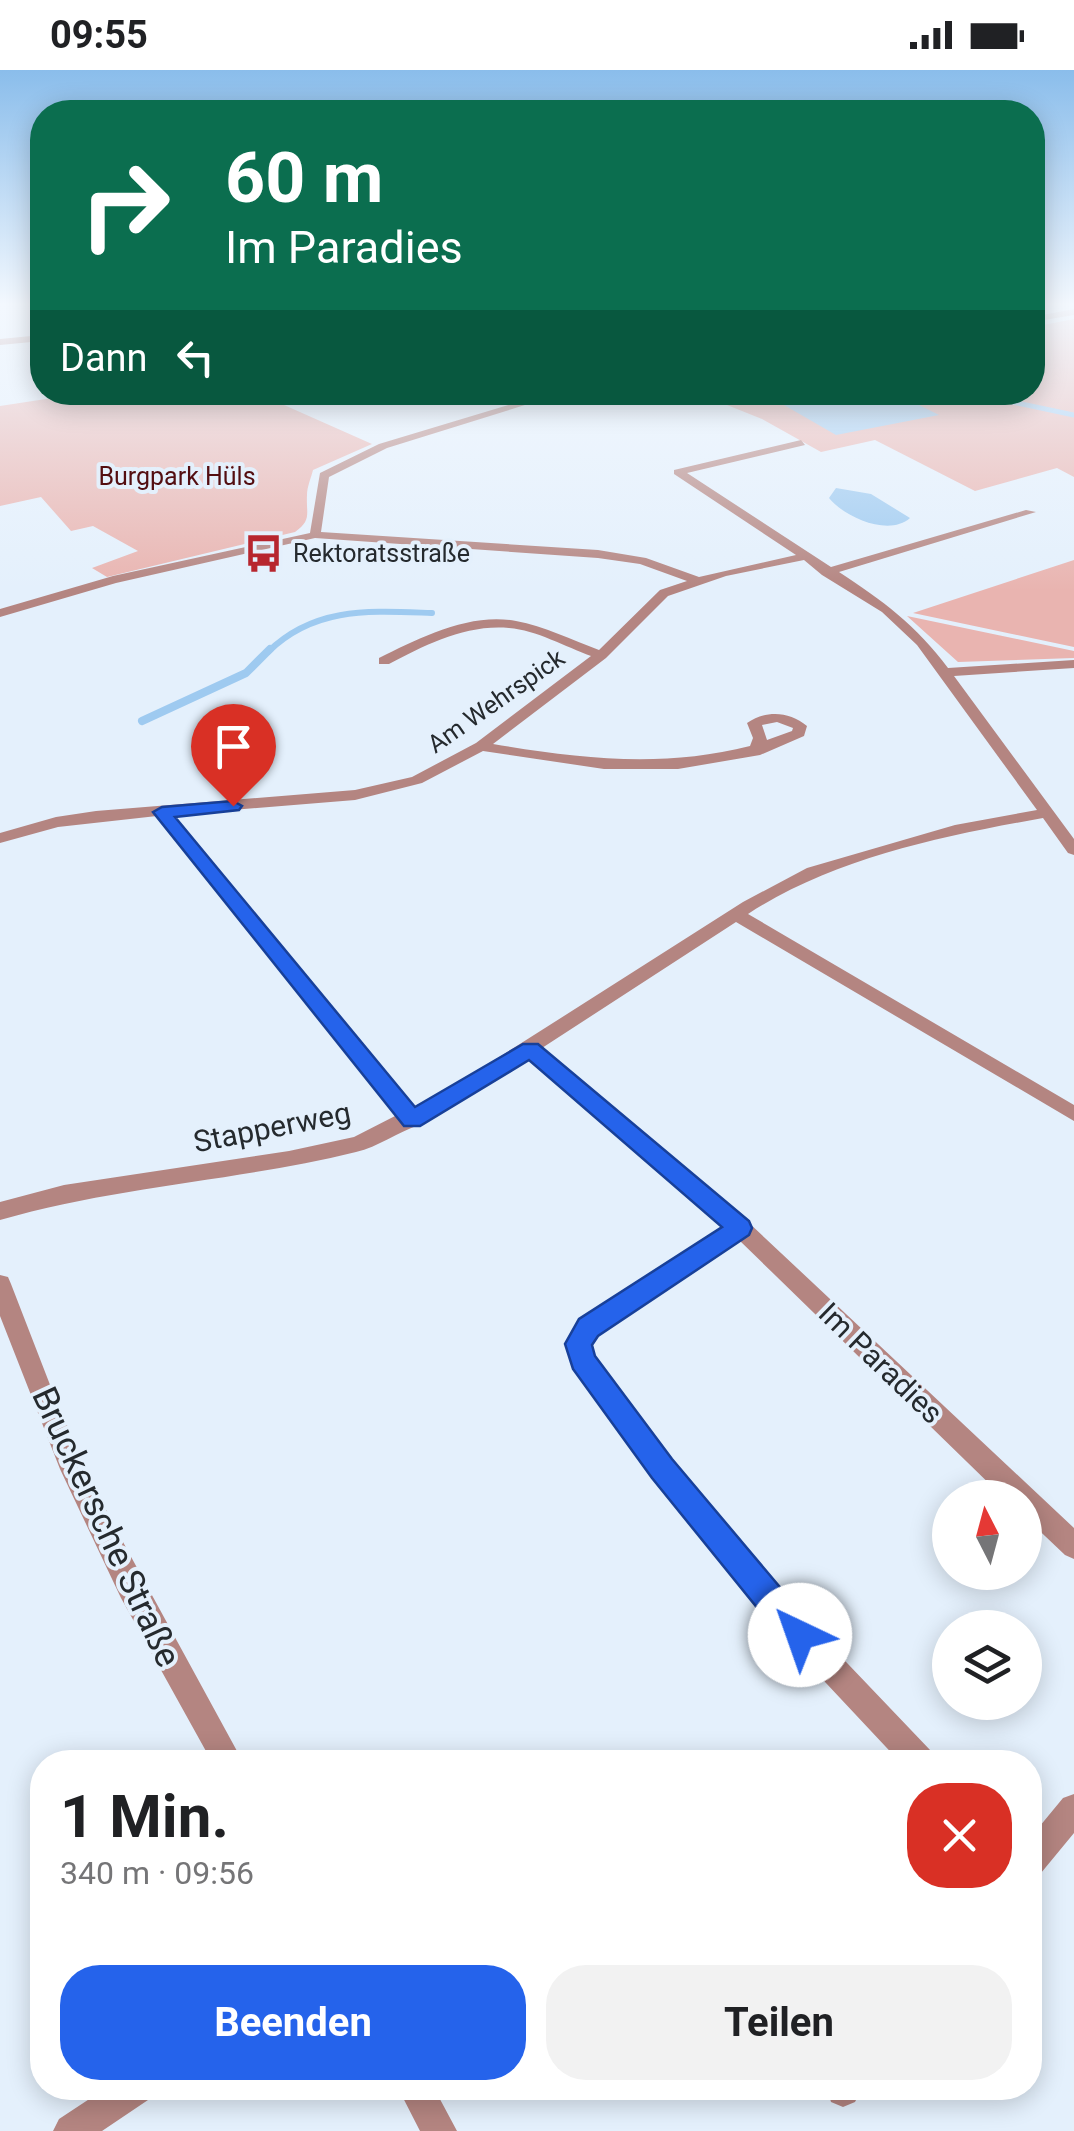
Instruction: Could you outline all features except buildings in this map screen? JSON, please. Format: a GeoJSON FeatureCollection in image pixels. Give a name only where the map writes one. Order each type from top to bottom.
{"type":"FeatureCollection","features":[{"type":"Feature","properties":{"kind":"street"},"geometry":{"type":"LineString","coordinates":[[315,535],[324,475],[382,446],[519,405]]}},
{"type":"Feature","properties":{"kind":"street"},"geometry":{"type":"LineString","coordinates":[[801,443],[678,472],[802,557],[887,609],[922,642],[1074,850]]}},
{"type":"Feature","properties":{"kind":"street"},"geometry":{"type":"LineString","coordinates":[[826,572],[1030,512]]}},
{"type":"Feature","properties":{"kind":"street"},"geometry":{"type":"LineString","coordinates":[[0,593],[6,612],[112,580],[315,535],[598,554],[642,560],[696,580]]}},
{"type":"Feature","properties":{"kind":"street","name":"Am Wehrspick"},"geometry":{"type":"LineString","coordinates":[[0,838],[56,822],[386,790],[451,765],[480,746],[601,655],[664,594],[696,580],[802,557]]}},
{"type":"Feature","properties":{"kind":"street","name":"Am Wehrspick"},"geometry":{"type":"LineString","coordinates":[[384,661],[439,633],[502,623],[601,655]]}},
{"type":"Feature","properties":{"kind":"street"},"geometry":{"type":"LineString","coordinates":[[944,672],[1074,664]]}},
{"type":"Feature","properties":{"kind":"street"},"geometry":{"type":"LineString","coordinates":[[480,746],[633,768],[714,762],[755,752]]}},
{"type":"Feature","properties":{"kind":"street"},"geometry":{"type":"LineString","coordinates":[[162,812],[412,1120]]}},
{"type":"Feature","properties":{"kind":"street","name":"Stapperweg"},"geometry":{"type":"LineString","coordinates":[[0,1211],[64,1193],[359,1144],[412,1120],[530,1049],[736,915],[812,872],[960,828],[1044,813]]}},
{"type":"Feature","properties":{"kind":"street"},"geometry":{"type":"LineString","coordinates":[[736,915],[1074,1114]]}},
{"type":"Feature","properties":{"kind":"street","name":"Im Paradies"},"geometry":{"type":"LineString","coordinates":[[530,1049],[740,1228],[1005,1480]]}},
{"type":"Feature","properties":{"kind":"street"},"geometry":{"type":"LineString","coordinates":[[740,1228],[588,1328],[578,1344],[582,1361],[776,1609],[909,1750]]}},
{"type":"Feature","properties":{"kind":"street","name":"Bruckersche Straße"},"geometry":{"type":"LineString","coordinates":[[0,1284],[75,1471],[180,1683],[221,1750]]}},
{"type":"Feature","properties":{"kind":"street","name":"Im Paradies"},"geometry":{"type":"LineString","coordinates":[[1042,1515],[1074,1546]]}},
{"type":"Feature","properties":{"kind":"street"},"geometry":{"type":"LineString","coordinates":[[1042,1848],[1074,1809]]}},
{"type":"Feature","properties":{"kind":"street"},"geometry":{"type":"LineString","coordinates":[[71,2131],[118,2100]]}},
{"type":"Feature","properties":{"kind":"street"},"geometry":{"type":"LineString","coordinates":[[422,2100],[439,2131]]}},
{"type":"Feature","properties":{"kind":"green space"},"geometry":{"type":"Polygon","coordinates":[[[1045,399],[1074,399],[1074,477],[1057,468],[975,491],[875,440],[821,452],[762,419],[727,405],[1045,405],[1045,399]]]}},
{"type":"Feature","properties":{"kind":"green space","name":"Burgpark Hüls"},"geometry":{"type":"Polygon","coordinates":[[[30,401],[30,405],[284,405],[372,444],[313,470],[306,520],[295,532],[107,577],[92,568],[138,551],[93,526],[71,531],[41,497],[0,506],[0,406],[30,401]]]}},
{"type":"Feature","properties":{"kind":"green space"},"geometry":{"type":"Polygon","coordinates":[[[1074,560],[1074,647],[913,613],[1074,560]]]}},
{"type":"Feature","properties":{"kind":"green space"},"geometry":{"type":"Polygon","coordinates":[[[907,616],[1074,651],[1074,658],[958,662],[907,616]]]}},
{"type":"Feature","properties":{"kind":"water"},"geometry":{"type":"Polygon","coordinates":[[[784,405],[919,405],[939,415],[836,435],[784,405]]]}},
{"type":"Feature","properties":{"kind":"water"},"geometry":{"type":"Polygon","coordinates":[[[836,488],[871,494],[910,518],[891,526],[856,518],[829,498],[836,488]]]}},
{"type":"Feature","properties":{"kind":"waterway"},"geometry":{"type":"LineString","coordinates":[[1027,405],[1074,415]]}},
{"type":"Feature","properties":{"kind":"waterway"},"geometry":{"type":"LineString","coordinates":[[268,652],[305,626],[345,614],[432,613]]}},
{"type":"Feature","properties":{"kind":"waterway"},"geometry":{"type":"LineString","coordinates":[[142,721],[246,673],[270,649]]}},
{"type":"Feature","properties":{"kind":"place","name":"Rektoratsstraße"},"geometry":{"type":"Point","coordinates":[263,553]}},
{"type":"Feature","properties":{"kind":"route"},"geometry":{"type":"LineString","coordinates":[[233,806],[162,812],[412,1120],[530,1049],[740,1228],[588,1328],[578,1344],[582,1361],[662,1468],[800,1635]]}}]}
